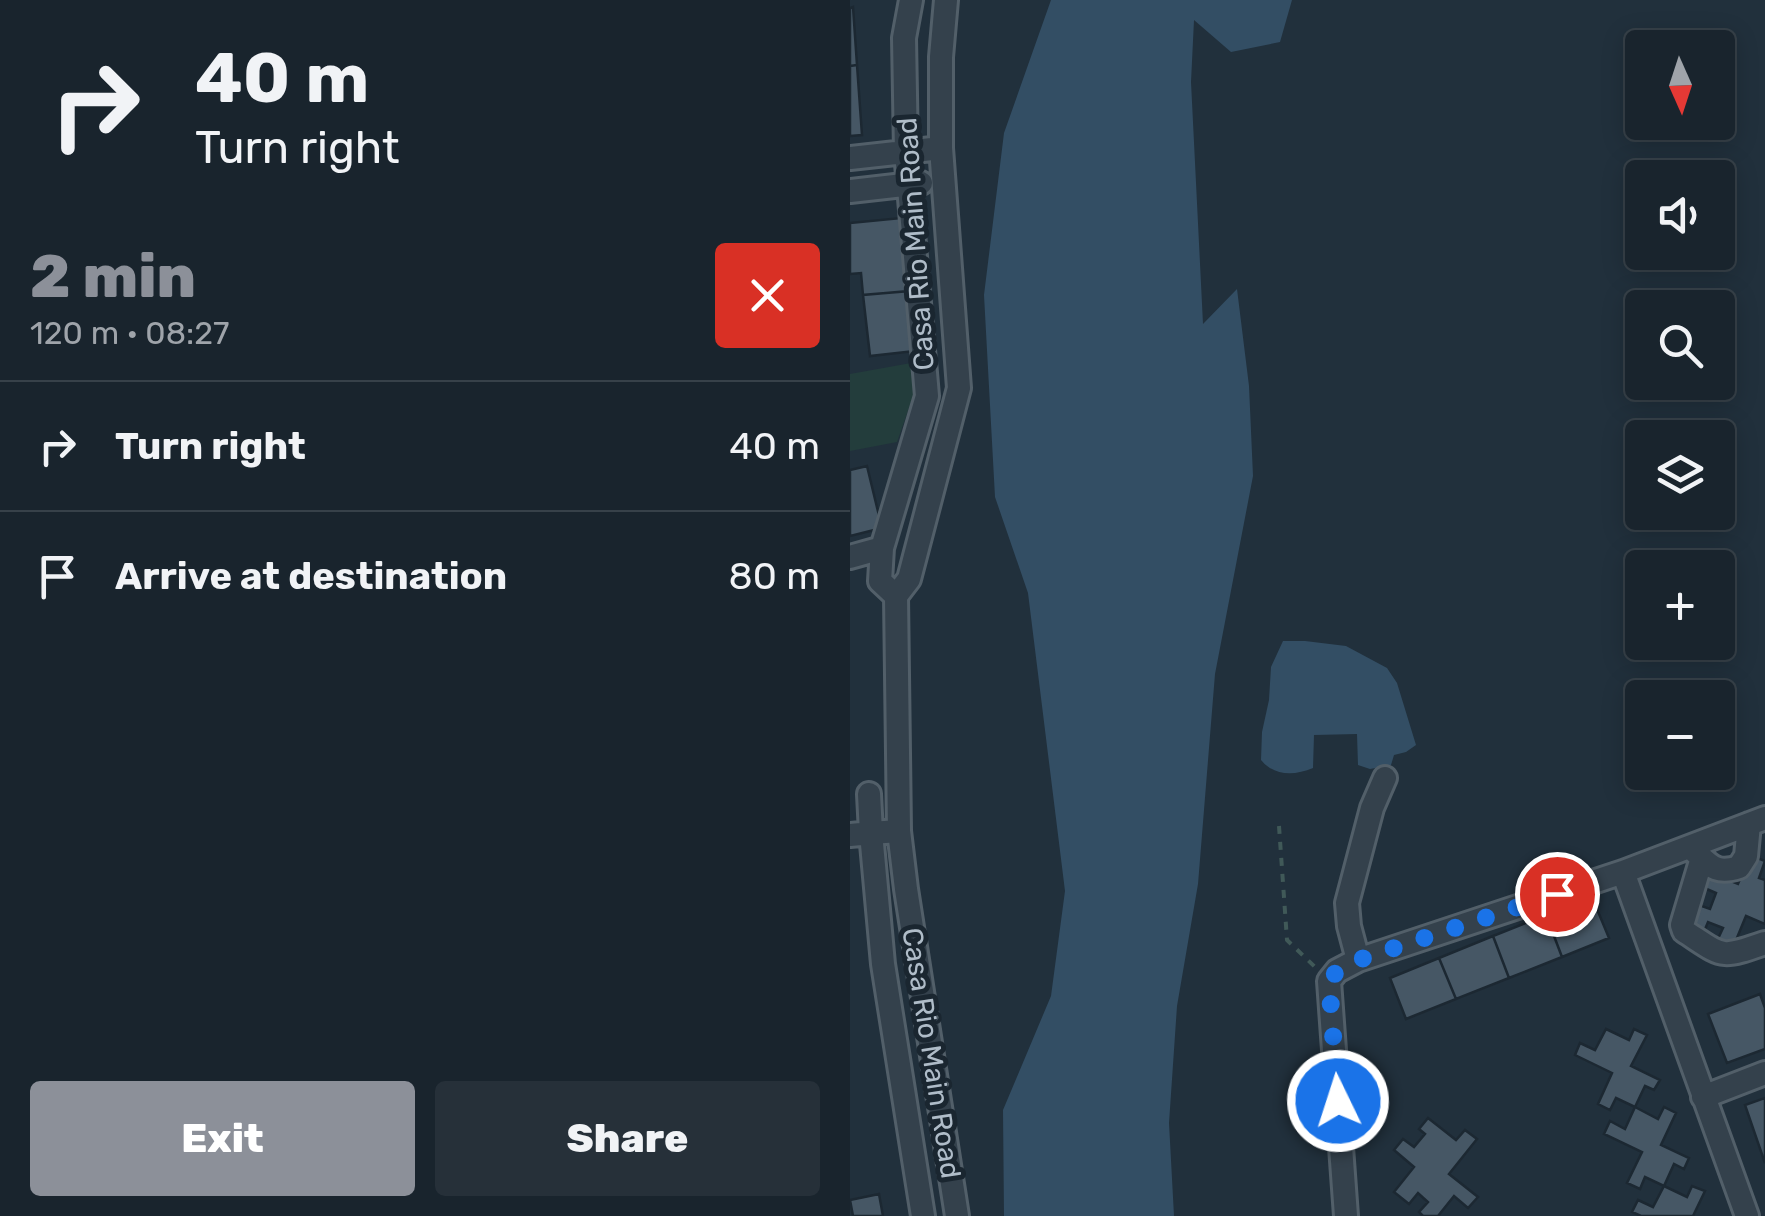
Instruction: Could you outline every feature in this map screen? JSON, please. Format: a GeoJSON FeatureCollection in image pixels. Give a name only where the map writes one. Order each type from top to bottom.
{"type":"FeatureCollection","features":[{"type":"Feature","properties":{"kind":"street","name":"Casa Rio Main Road"},"geometry":{"type":"LineString","coordinates":[[896,596],[880,581],[882,548],[926,396],[906,152],[904,38],[912,0]]}},
{"type":"Feature","properties":{"kind":"street","name":"Casa Rio Main Road"},"geometry":{"type":"LineString","coordinates":[[946,0],[941,148],[959,388],[909,580],[896,596],[899,831],[957,1216]]}},
{"type":"Feature","properties":{"kind":"street"},"geometry":{"type":"LineString","coordinates":[[850,158],[941,148]]}},
{"type":"Feature","properties":{"kind":"street"},"geometry":{"type":"LineString","coordinates":[[850,191],[944,181]]}},
{"type":"Feature","properties":{"kind":"street"},"geometry":{"type":"LineString","coordinates":[[850,557],[882,548]]}},
{"type":"Feature","properties":{"kind":"street"},"geometry":{"type":"LineString","coordinates":[[1358,960],[1347,903],[1372,808],[1385,778]]}},
{"type":"Feature","properties":{"kind":"street","name":"Casa Rio Main Road"},"geometry":{"type":"LineString","coordinates":[[868,794],[860,834],[924,1216]]}},
{"type":"Feature","properties":{"kind":"street"},"geometry":{"type":"LineString","coordinates":[[1346,1216],[1329,981],[1337,971],[1358,960],[1696,852],[1757,820]]}},
{"type":"Feature","properties":{"kind":"street"},"geometry":{"type":"LineString","coordinates":[[1696,852],[1715,869],[1725,872],[1739,868],[1757,820]]}},
{"type":"Feature","properties":{"kind":"street"},"geometry":{"type":"LineString","coordinates":[[860,834],[899,831]]}},
{"type":"Feature","properties":{"kind":"street"},"geometry":{"type":"LineString","coordinates":[[1696,852],[1684,931],[1719,954],[1732,954],[1765,943]]}},
{"type":"Feature","properties":{"kind":"street"},"geometry":{"type":"LineString","coordinates":[[1624,872],[1748,1216]]}},
{"type":"Feature","properties":{"kind":"street"},"geometry":{"type":"LineString","coordinates":[[1703,1097],[1765,1073]]}},
{"type":"Feature","properties":{"kind":"street"},"geometry":{"type":"LineString","coordinates":[[907,1109],[940,1105]]}},
{"type":"Feature","properties":{"kind":"path"},"geometry":{"type":"LineString","coordinates":[[1278,826],[1287,940],[1329,981]]}},
{"type":"Feature","properties":{"kind":"green space"},"geometry":{"type":"Polygon","coordinates":[[[911,363],[916,388],[897,442],[850,451],[850,374],[911,363]]]}},
{"type":"Feature","properties":{"kind":"water"},"geometry":{"type":"Polygon","coordinates":[[[1051,0],[1292,0],[1280,42],[1231,52],[1194,20],[1191,82],[1203,324],[1237,289],[1249,386],[1253,476],[1215,674],[1198,884],[1177,1006],[1169,1123],[1174,1216],[1004,1216],[1003,1110],[1051,996],[1065,891],[1028,593],[995,497],[984,295],[1004,133],[1051,0]]]}},
{"type":"Feature","properties":{"kind":"water"},"geometry":{"type":"Polygon","coordinates":[[[1283,641],[1346,646],[1387,668],[1397,683],[1416,745],[1394,755],[1391,765],[1370,769],[1358,765],[1357,734],[1314,735],[1313,768],[1285,773],[1266,765],[1261,760],[1262,732],[1271,667],[1283,641]]]}},
{"type":"Feature","properties":{"kind":"building"},"geometry":{"type":"Polygon","coordinates":[[[853,7],[857,65],[850,66],[850,8],[853,7]]]}},
{"type":"Feature","properties":{"kind":"building"},"geometry":{"type":"Polygon","coordinates":[[[857,65],[862,135],[850,136],[850,66],[857,65]]]}},
{"type":"Feature","properties":{"kind":"building"},"geometry":{"type":"Polygon","coordinates":[[[901,218],[909,291],[863,295],[861,273],[850,274],[850,223],[901,218]]]}},
{"type":"Feature","properties":{"kind":"building"},"geometry":{"type":"Polygon","coordinates":[[[909,291],[915,351],[870,356],[863,295],[909,291]]]}},
{"type":"Feature","properties":{"kind":"building"},"geometry":{"type":"Polygon","coordinates":[[[867,466],[882,528],[850,536],[850,470],[867,466]]]}},
{"type":"Feature","properties":{"kind":"building"},"geometry":{"type":"Polygon","coordinates":[[[1750,855],[1765,861],[1759,878],[1765,880],[1765,924],[1746,916],[1732,950],[1716,943],[1723,928],[1708,922],[1703,934],[1689,928],[1699,905],[1710,909],[1716,893],[1702,887],[1708,872],[1738,884],[1750,855]]]}},
{"type":"Feature","properties":{"kind":"building"},"geometry":{"type":"Polygon","coordinates":[[[1592,897],[1609,938],[1562,957],[1546,915],[1592,897]]]}},
{"type":"Feature","properties":{"kind":"building"},"geometry":{"type":"Polygon","coordinates":[[[1546,915],[1562,957],[1509,978],[1493,936],[1546,915]]]}},
{"type":"Feature","properties":{"kind":"building"},"geometry":{"type":"Polygon","coordinates":[[[1493,936],[1509,978],[1456,999],[1439,958],[1493,936]]]}},
{"type":"Feature","properties":{"kind":"building"},"geometry":{"type":"Polygon","coordinates":[[[1439,958],[1456,999],[1406,1019],[1390,978],[1439,958]]]}},
{"type":"Feature","properties":{"kind":"building"},"geometry":{"type":"Polygon","coordinates":[[[1760,994],[1765,1008],[1765,1049],[1727,1063],[1708,1014],[1760,994]]]}},
{"type":"Feature","properties":{"kind":"building"},"geometry":{"type":"Polygon","coordinates":[[[1606,1029],[1629,1040],[1634,1029],[1647,1035],[1631,1066],[1660,1080],[1654,1090],[1645,1086],[1635,1107],[1616,1098],[1610,1110],[1598,1104],[1612,1073],[1575,1055],[1580,1043],[1595,1050],[1606,1029]]]}},
{"type":"Feature","properties":{"kind":"building"},"geometry":{"type":"Polygon","coordinates":[[[1765,1098],[1765,1163],[1745,1105],[1765,1098]]]}},
{"type":"Feature","properties":{"kind":"building"},"geometry":{"type":"Polygon","coordinates":[[[1635,1107],[1658,1119],[1664,1107],[1676,1113],[1661,1145],[1689,1158],[1684,1169],[1674,1164],[1664,1186],[1645,1177],[1640,1189],[1627,1183],[1642,1152],[1604,1134],[1610,1121],[1625,1129],[1635,1107]]]}},
{"type":"Feature","properties":{"kind":"building"},"geometry":{"type":"Polygon","coordinates":[[[1428,1118],[1456,1140],[1465,1130],[1477,1139],[1449,1174],[1478,1197],[1468,1208],[1454,1196],[1438,1216],[1423,1216],[1419,1212],[1428,1202],[1418,1193],[1409,1204],[1394,1192],[1414,1167],[1394,1150],[1403,1139],[1414,1147],[1425,1134],[1419,1129],[1428,1118]]]}},
{"type":"Feature","properties":{"kind":"building"},"geometry":{"type":"Polygon","coordinates":[[[1664,1186],[1687,1197],[1692,1186],[1705,1191],[1693,1216],[1641,1216],[1632,1212],[1638,1200],[1653,1207],[1664,1186]]]}},
{"type":"Feature","properties":{"kind":"building"},"geometry":{"type":"Polygon","coordinates":[[[879,1194],[883,1216],[853,1216],[850,1200],[879,1194]]]}},
{"type":"Feature","properties":{"kind":"route"},"geometry":{"type":"LineString","coordinates":[[1338,1101],[1329,981],[1337,971],[1358,960],[1557,894]]}}]}
